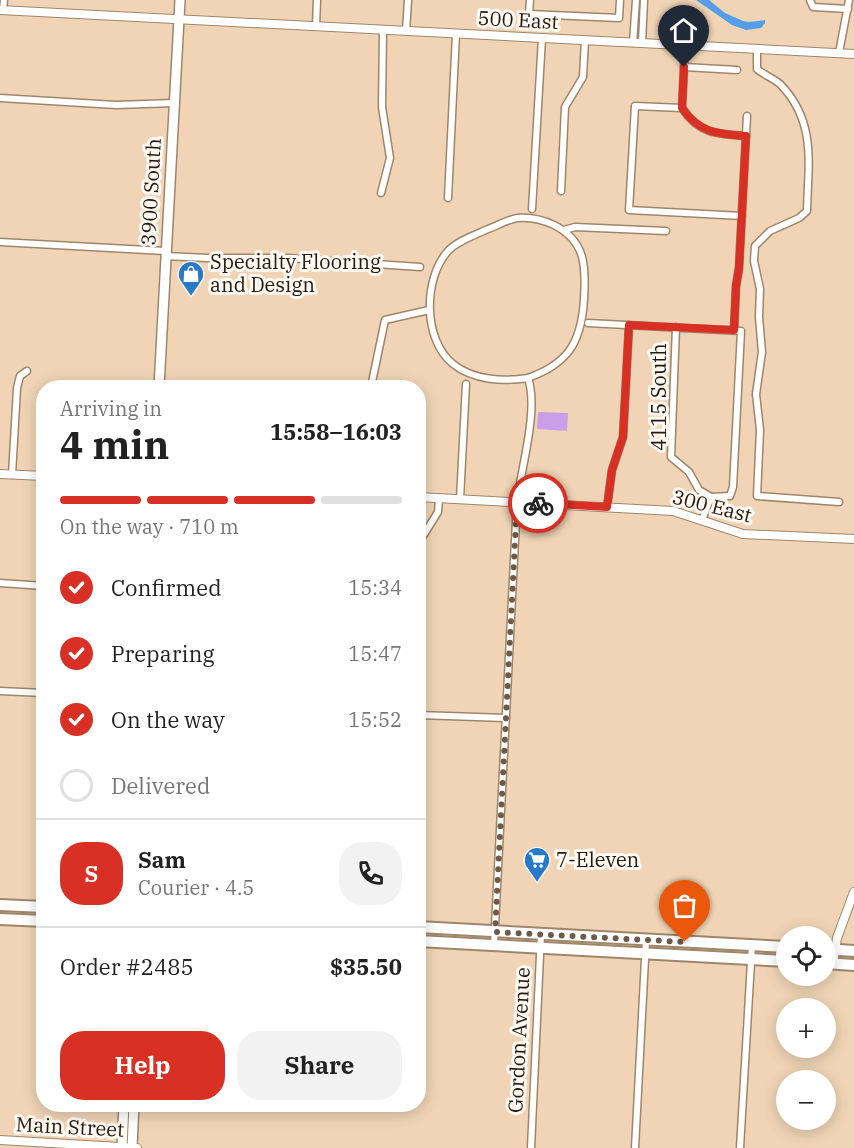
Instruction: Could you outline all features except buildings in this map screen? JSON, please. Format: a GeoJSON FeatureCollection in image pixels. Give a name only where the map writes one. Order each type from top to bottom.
{"type":"FeatureCollection","features":[{"type":"Feature","properties":{"kind":"main road","name":"3900 South"},"geometry":{"type":"LineString","coordinates":[[159,380],[180,0]]}},
{"type":"Feature","properties":{"kind":"main road"},"geometry":{"type":"LineString","coordinates":[[0,905],[36,907]]}},
{"type":"Feature","properties":{"kind":"main road"},"geometry":{"type":"LineString","coordinates":[[0,919],[36,921]]}},
{"type":"Feature","properties":{"kind":"main road"},"geometry":{"type":"LineString","coordinates":[[426,928],[776,946]]}},
{"type":"Feature","properties":{"kind":"main road"},"geometry":{"type":"LineString","coordinates":[[426,941],[776,961]]}},
{"type":"Feature","properties":{"kind":"main road"},"geometry":{"type":"LineString","coordinates":[[836,950],[854,951]]}},
{"type":"Feature","properties":{"kind":"main road"},"geometry":{"type":"LineString","coordinates":[[836,964],[854,965]]}},
{"type":"Feature","properties":{"kind":"main road"},"geometry":{"type":"LineString","coordinates":[[122,1147],[124,1112]]}},
{"type":"Feature","properties":{"kind":"main road"},"geometry":{"type":"LineString","coordinates":[[132,1148],[134,1112]]}},
{"type":"Feature","properties":{"kind":"street"},"geometry":{"type":"LineString","coordinates":[[2,10],[4,0]]}},
{"type":"Feature","properties":{"kind":"street"},"geometry":{"type":"LineString","coordinates":[[316,26],[317,0]]}},
{"type":"Feature","properties":{"kind":"street"},"geometry":{"type":"LineString","coordinates":[[406,31],[408,0]]}},
{"type":"Feature","properties":{"kind":"street"},"geometry":{"type":"LineString","coordinates":[[530,0],[529,14],[619,18],[620,0]]}},
{"type":"Feature","properties":{"kind":"street"},"geometry":{"type":"LineString","coordinates":[[636,0],[638,43]]}},
{"type":"Feature","properties":{"kind":"street"},"geometry":{"type":"LineString","coordinates":[[638,43],[644,0]]}},
{"type":"Feature","properties":{"kind":"street"},"geometry":{"type":"LineString","coordinates":[[810,0],[813,7],[848,9]]}},
{"type":"Feature","properties":{"kind":"street"},"geometry":{"type":"LineString","coordinates":[[839,53],[849,0]]}},
{"type":"Feature","properties":{"kind":"street","name":"500 East"},"geometry":{"type":"LineString","coordinates":[[2,10],[854,54]]}},
{"type":"Feature","properties":{"kind":"street"},"geometry":{"type":"LineString","coordinates":[[381,193],[390,158],[381,107],[383,30]]}},
{"type":"Feature","properties":{"kind":"street"},"geometry":{"type":"LineString","coordinates":[[448,198],[456,34]]}},
{"type":"Feature","properties":{"kind":"street"},"geometry":{"type":"LineString","coordinates":[[531,209],[542,38]]}},
{"type":"Feature","properties":{"kind":"street"},"geometry":{"type":"LineString","coordinates":[[561,191],[565,107],[583,77],[585,40]]}},
{"type":"Feature","properties":{"kind":"street"},"geometry":{"type":"LineString","coordinates":[[682,108],[685,46]]}},
{"type":"Feature","properties":{"kind":"street"},"geometry":{"type":"LineString","coordinates":[[757,50],[757,69],[780,85],[798,109],[807,131],[808,155],[807,211],[799,218],[770,231],[755,246],[754,261],[760,289],[759,317],[762,352],[756,385],[756,412],[760,430],[757,496],[839,502]]}},
{"type":"Feature","properties":{"kind":"street"},"geometry":{"type":"LineString","coordinates":[[684,67],[737,70]]}},
{"type":"Feature","properties":{"kind":"street"},"geometry":{"type":"LineString","coordinates":[[0,98],[116,105],[174,103]]}},
{"type":"Feature","properties":{"kind":"street"},"geometry":{"type":"LineString","coordinates":[[742,216],[629,210],[635,106],[682,108],[703,129],[724,135],[746,136]]}},
{"type":"Feature","properties":{"kind":"street"},"geometry":{"type":"LineString","coordinates":[[734,330],[747,116]]}},
{"type":"Feature","properties":{"kind":"street"},"geometry":{"type":"LineString","coordinates":[[517,218],[536,219],[564,230],[576,242],[584,264],[585,280],[582,321],[570,349],[561,360],[552,367],[528,378],[506,380],[470,374],[451,363],[433,331],[428,300],[435,275],[449,250],[476,235],[517,218]]}},
{"type":"Feature","properties":{"kind":"street"},"geometry":{"type":"LineString","coordinates":[[564,230],[575,227],[666,231]]}},
{"type":"Feature","properties":{"kind":"street"},"geometry":{"type":"LineString","coordinates":[[0,242],[207,258],[288,258],[420,267]]}},
{"type":"Feature","properties":{"kind":"street"},"geometry":{"type":"LineString","coordinates":[[372,380],[385,320],[429,310]]}},
{"type":"Feature","properties":{"kind":"street"},"geometry":{"type":"LineString","coordinates":[[588,323],[741,331],[734,488],[730,496],[711,497],[702,520]]}},
{"type":"Feature","properties":{"kind":"street"},"geometry":{"type":"LineString","coordinates":[[607,507],[612,470],[623,437],[629,325]]}},
{"type":"Feature","properties":{"kind":"street","name":"4115 South"},"geometry":{"type":"LineString","coordinates":[[676,327],[671,457],[689,472],[699,490],[711,497]]}},
{"type":"Feature","properties":{"kind":"street"},"geometry":{"type":"LineString","coordinates":[[12,474],[17,388],[20,376],[27,371]]}},
{"type":"Feature","properties":{"kind":"street"},"geometry":{"type":"LineString","coordinates":[[494,945],[517,502],[528,434],[531,386],[528,378]]}},
{"type":"Feature","properties":{"kind":"street"},"geometry":{"type":"LineString","coordinates":[[460,499],[466,384]]}},
{"type":"Feature","properties":{"kind":"street"},"geometry":{"type":"LineString","coordinates":[[0,474],[36,476]]}},
{"type":"Feature","properties":{"kind":"street","name":"300 East"},"geometry":{"type":"LineString","coordinates":[[426,497],[673,511],[725,530],[743,534],[854,540]]}},
{"type":"Feature","properties":{"kind":"street"},"geometry":{"type":"LineString","coordinates":[[426,531],[438,512],[439,498]]}},
{"type":"Feature","properties":{"kind":"street"},"geometry":{"type":"LineString","coordinates":[[0,583],[36,585]]}},
{"type":"Feature","properties":{"kind":"street"},"geometry":{"type":"LineString","coordinates":[[0,691],[36,693]]}},
{"type":"Feature","properties":{"kind":"street"},"geometry":{"type":"LineString","coordinates":[[426,715],[506,718]]}},
{"type":"Feature","properties":{"kind":"street"},"geometry":{"type":"LineString","coordinates":[[836,935],[854,892]]}},
{"type":"Feature","properties":{"kind":"street","name":"Gordon Avenue"},"geometry":{"type":"LineString","coordinates":[[531,1148],[541,934]]}},
{"type":"Feature","properties":{"kind":"street"},"geometry":{"type":"LineString","coordinates":[[635,1148],[646,940]]}},
{"type":"Feature","properties":{"kind":"street"},"geometry":{"type":"LineString","coordinates":[[740,1148],[752,945]]}},
{"type":"Feature","properties":{"kind":"street","name":"Main Street"},"geometry":{"type":"LineString","coordinates":[[0,1140],[137,1148]]}},
{"type":"Feature","properties":{"kind":"shaded area"},"geometry":{"type":"Polygon","coordinates":[[[538,412],[568,413],[567,431],[537,429],[538,412]]]}},
{"type":"Feature","properties":{"kind":"water"},"geometry":{"type":"Polygon","coordinates":[[[696,0],[709,0],[725,13],[743,21],[765,20],[765,23],[761,28],[746,30],[732,25],[696,0]]]}},
{"type":"Feature","properties":{"kind":"way so far"},"geometry":{"type":"LineString","coordinates":[[538,503],[517,502],[495,932],[685,942]]}},
{"type":"Feature","properties":{"kind":"place","name":"Specialty Flooring and Design"},"geometry":{"type":"Point","coordinates":[191,297]}},
{"type":"Feature","properties":{"kind":"place","name":"7-Eleven"},"geometry":{"type":"Point","coordinates":[537,883]}},
{"type":"Feature","properties":{"kind":"route"},"geometry":{"type":"LineString","coordinates":[[538,503],[607,507],[612,470],[623,437],[629,325],[734,330],[746,136],[713,133],[698,126],[684,112],[682,108],[684,67]]}}]}
